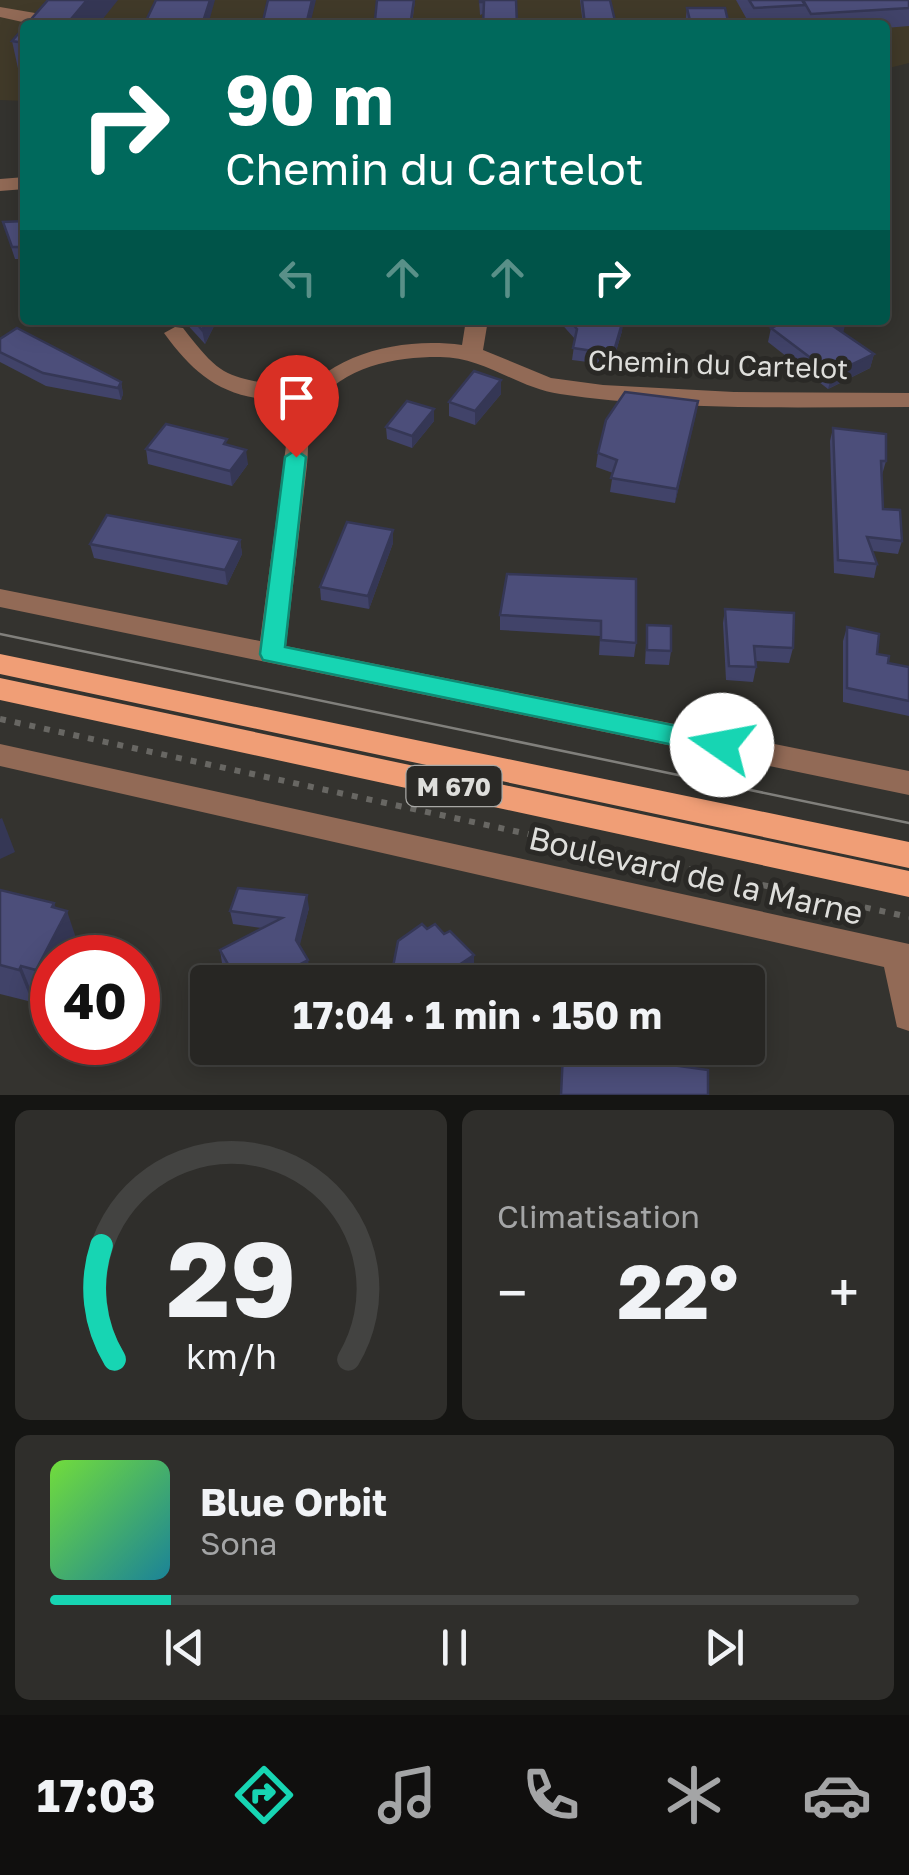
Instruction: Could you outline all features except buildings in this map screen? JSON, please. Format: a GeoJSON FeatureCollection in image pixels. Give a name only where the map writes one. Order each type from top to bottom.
{"type":"FeatureCollection","features":[{"type":"Feature","properties":{"kind":"main road","name":"Boulevard de la Marne"},"geometry":{"type":"LineString","coordinates":[[0,664],[909,856]]}},
{"type":"Feature","properties":{"kind":"main road","name":"Boulevard de la Marne"},"geometry":{"type":"LineString","coordinates":[[0,688],[909,884]]}},
{"type":"Feature","properties":{"kind":"street"},"geometry":{"type":"LineString","coordinates":[[0,12],[39,20]]}},
{"type":"Feature","properties":{"kind":"street"},"geometry":{"type":"LineString","coordinates":[[472,353],[476,325]]}},
{"type":"Feature","properties":{"kind":"street"},"geometry":{"type":"LineString","coordinates":[[175,333],[204,372],[218,382],[281,394]]}},
{"type":"Feature","properties":{"kind":"street","name":"Chemin du Cartelot"},"geometry":{"type":"LineString","coordinates":[[272,654],[302,408],[349,367],[376,355],[430,350],[472,353],[530,381],[589,390],[716,400],[909,400]]}},
{"type":"Feature","properties":{"kind":"street"},"geometry":{"type":"LineString","coordinates":[[0,598],[909,783]]}},
{"type":"Feature","properties":{"kind":"street","name":"Boulevard de la Marne"},"geometry":{"type":"LineString","coordinates":[[0,755],[903,957]]}},
{"type":"Feature","properties":{"kind":"street"},"geometry":{"type":"LineString","coordinates":[[903,957],[909,1016]]}},
{"type":"Feature","properties":{"kind":"path"},"geometry":{"type":"LineString","coordinates":[[0,720],[909,917]]}},
{"type":"Feature","properties":{"kind":"shaded area"},"geometry":{"type":"Polygon","coordinates":[[[0,0],[909,0],[909,63],[890,68],[890,20],[20,20],[20,101],[0,100],[0,0]]]}},
{"type":"Feature","properties":{"kind":"tram line"},"geometry":{"type":"LineString","coordinates":[[0,634],[909,823]]}},
{"type":"Feature","properties":{"kind":"route"},"geometry":{"type":"LineString","coordinates":[[296,457],[272,654],[722,745]]}}]}
